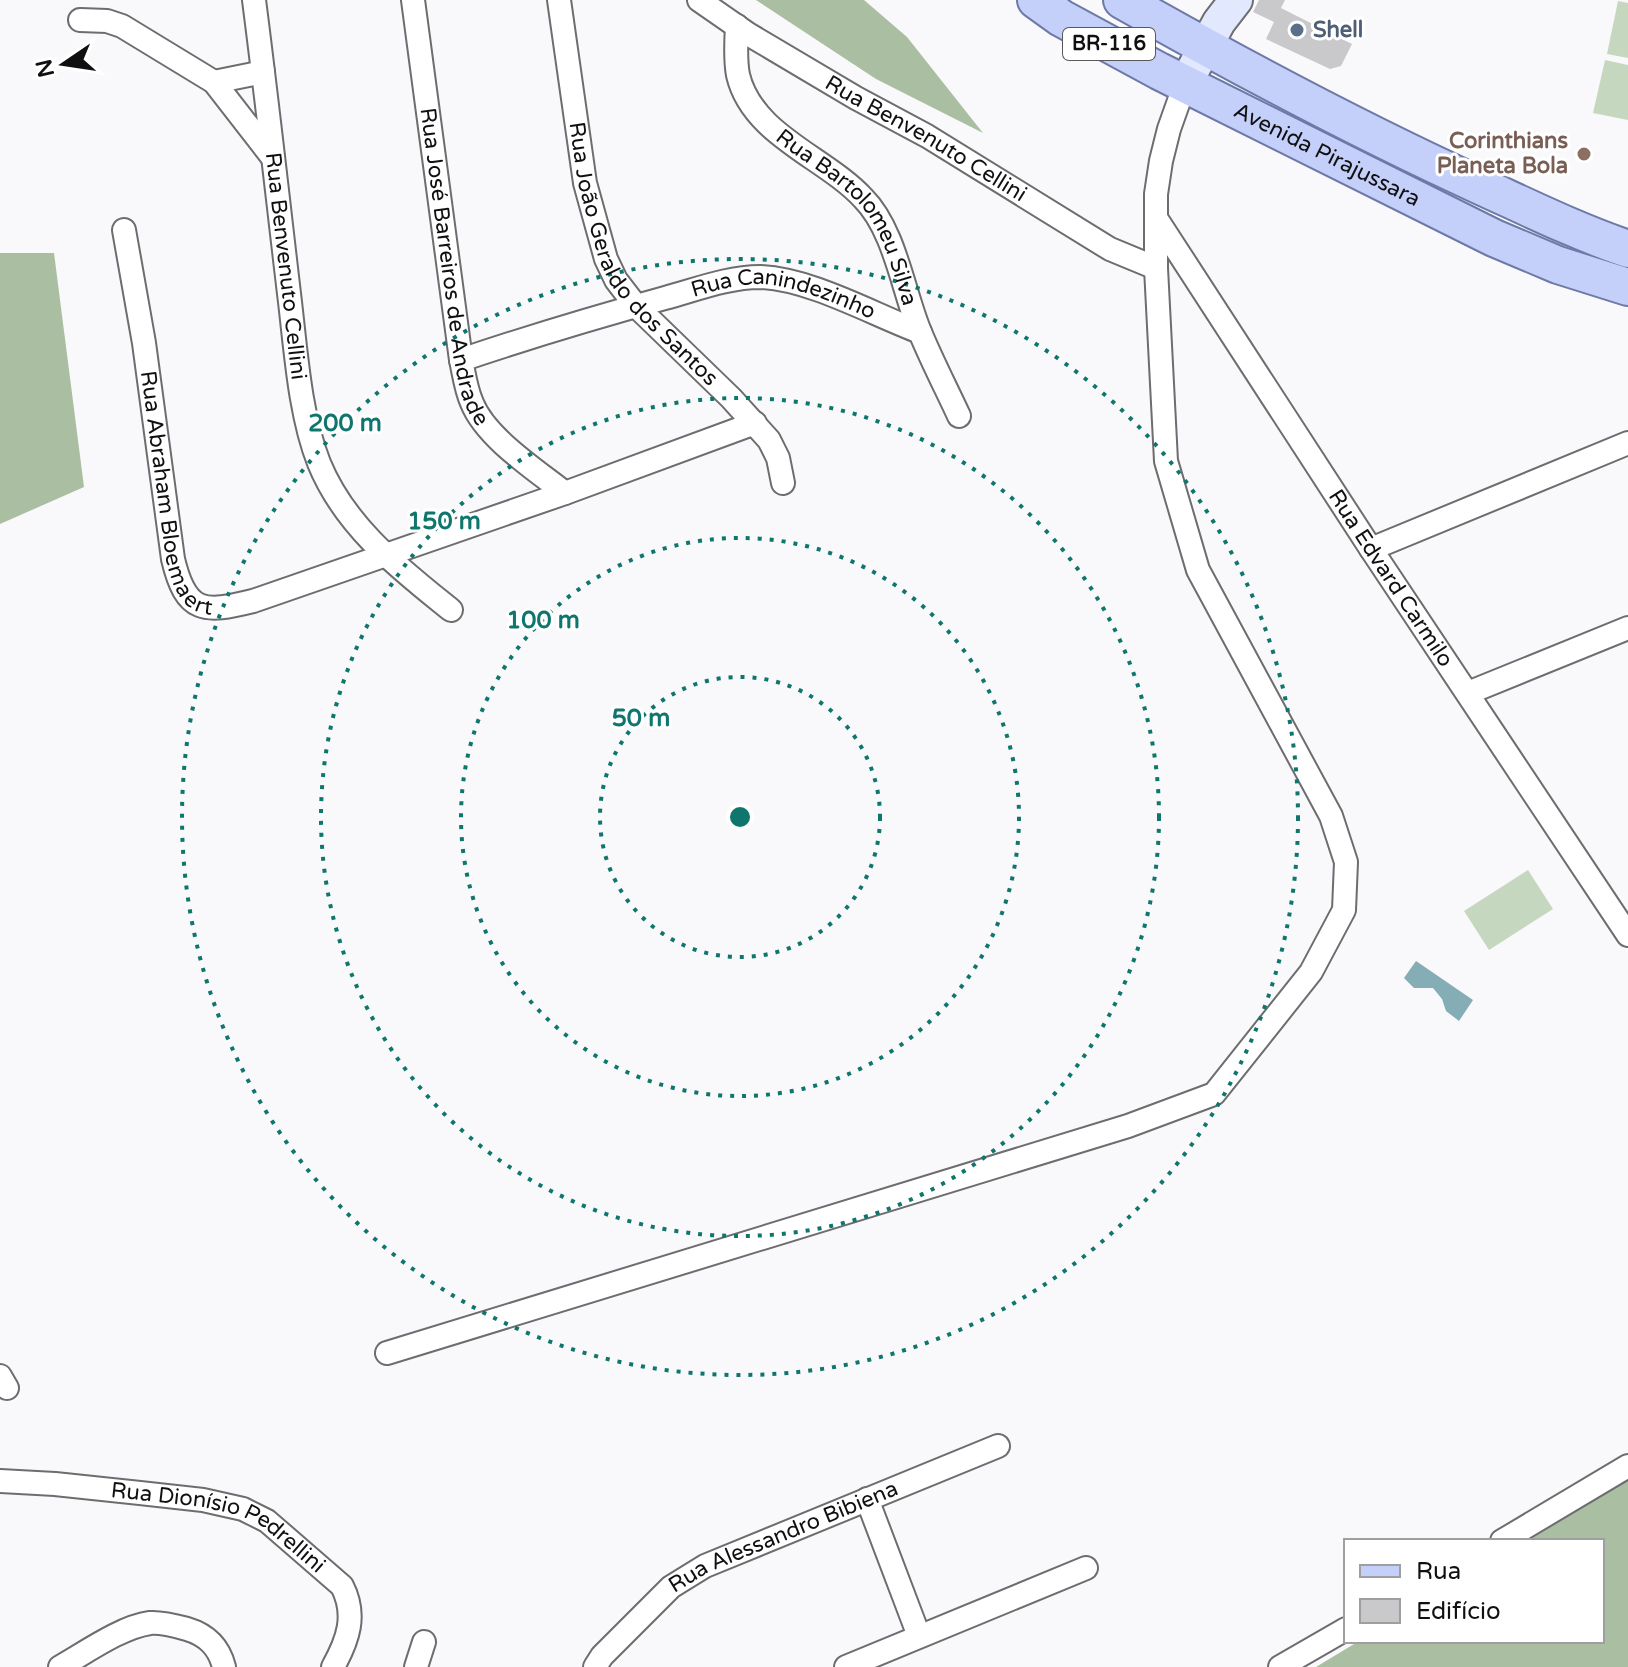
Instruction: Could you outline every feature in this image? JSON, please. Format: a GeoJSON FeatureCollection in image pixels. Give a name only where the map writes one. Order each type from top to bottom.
{"type":"FeatureCollection","features":[{"type":"Feature","properties":{"kind":"main road","name":"Avenida Pirajussara"},"geometry":{"type":"LineString","coordinates":[[1036,0],[1061,18],[1185,84],[1494,238],[1558,265],[1628,287]]}},
{"type":"Feature","properties":{"kind":"main road","name":"Avenida Pirajussara"},"geometry":{"type":"LineString","coordinates":[[1122,0],[1301,98],[1418,157],[1594,238],[1628,249]]}},
{"type":"Feature","properties":{"kind":"main road"},"geometry":{"type":"LineString","coordinates":[[1494,238],[1488,224],[1495,210],[1501,209],[1546,228],[1594,238]]}},
{"type":"Feature","properties":{"kind":"street","name":"Rua Benvenuto Cellini"},"geometry":{"type":"LineString","coordinates":[[254,0],[292,314],[308,427],[319,463],[360,530],[385,556],[451,610]]}},
{"type":"Feature","properties":{"kind":"street","name":"Rua José Barreiros de Andrade"},"geometry":{"type":"LineString","coordinates":[[413,0],[461,360],[472,402],[483,421],[503,442],[565,493]]}},
{"type":"Feature","properties":{"kind":"street","name":"Rua João Geraldo dos Santos"},"geometry":{"type":"LineString","coordinates":[[559,0],[585,183],[606,259],[616,280],[636,306],[769,440],[778,458],[783,483]]}},
{"type":"Feature","properties":{"kind":"street","name":"Rua Benvenuto Cellini"},"geometry":{"type":"LineString","coordinates":[[699,0],[737,26],[856,98],[927,136],[1110,249],[1156,268]]}},
{"type":"Feature","properties":{"kind":"street"},"geometry":{"type":"LineString","coordinates":[[387,1353],[1128,1126],[1214,1094],[1311,972],[1344,910],[1346,862],[1331,816],[1198,570],[1166,461],[1156,268],[1161,161],[1185,84],[1236,0]]}},
{"type":"Feature","properties":{"kind":"street"},"geometry":{"type":"LineString","coordinates":[[80,20],[107,21],[122,26],[214,82],[275,160]]}},
{"type":"Feature","properties":{"kind":"street","name":"Rua Bartolomeu Silva"},"geometry":{"type":"LineString","coordinates":[[737,26],[736,53],[743,89],[757,112],[866,199],[882,224],[920,332],[959,416]]}},
{"type":"Feature","properties":{"kind":"street"},"geometry":{"type":"LineString","coordinates":[[214,82],[263,72]]}},
{"type":"Feature","properties":{"kind":"street","name":"Rua Edvard Carmilo"},"geometry":{"type":"LineString","coordinates":[[1156,218],[1371,549],[1628,935]]}},
{"type":"Feature","properties":{"kind":"street","name":"Rua Abraham Bloemaert"},"geometry":{"type":"LineString","coordinates":[[124,230],[144,343],[173,559],[181,588],[206,609],[222,609],[253,601],[565,493],[755,423]]}},
{"type":"Feature","properties":{"kind":"street","name":"Rua Canindezinho"},"geometry":{"type":"LineString","coordinates":[[461,360],[636,306],[736,279],[761,277],[832,296],[920,332]]}},
{"type":"Feature","properties":{"kind":"street"},"geometry":{"type":"LineString","coordinates":[[1371,549],[1628,443]]}},
{"type":"Feature","properties":{"kind":"street"},"geometry":{"type":"LineString","coordinates":[[1468,693],[1628,628]]}},
{"type":"Feature","properties":{"kind":"street","name":"Rua Alessandro Bibiena"},"geometry":{"type":"LineString","coordinates":[[595,1667],[602,1656],[671,1587],[705,1566],[998,1446]]}},
{"type":"Feature","properties":{"kind":"street"},"geometry":{"type":"LineString","coordinates":[[1505,1539],[1628,1466]]}},
{"type":"Feature","properties":{"kind":"street","name":"Rua Dionísio Pedrellini"},"geometry":{"type":"LineString","coordinates":[[0,1481],[203,1500],[243,1509],[267,1521],[342,1586],[349,1599],[350,1625],[333,1667]]}},
{"type":"Feature","properties":{"kind":"street"},"geometry":{"type":"LineString","coordinates":[[867,1499],[919,1636]]}},
{"type":"Feature","properties":{"kind":"street"},"geometry":{"type":"LineString","coordinates":[[846,1667],[1086,1568]]}},
{"type":"Feature","properties":{"kind":"street"},"geometry":{"type":"LineString","coordinates":[[60,1667],[116,1635],[150,1623],[198,1632],[214,1643],[224,1667]]}},
{"type":"Feature","properties":{"kind":"street"},"geometry":{"type":"LineString","coordinates":[[1280,1667],[1344,1630]]}},
{"type":"Feature","properties":{"kind":"street"},"geometry":{"type":"LineString","coordinates":[[416,1667],[424,1642]]}},
{"type":"Feature","properties":{"kind":"green space"},"geometry":{"type":"Polygon","coordinates":[[[756,0],[864,0],[907,37],[983,133],[876,79],[756,0]]]}},
{"type":"Feature","properties":{"kind":"green space"},"geometry":{"type":"Polygon","coordinates":[[[1618,1],[1628,3],[1628,58],[1607,54],[1618,1]]]}},
{"type":"Feature","properties":{"kind":"green space"},"geometry":{"type":"Polygon","coordinates":[[[1605,60],[1628,65],[1628,120],[1593,113],[1605,60]]]}},
{"type":"Feature","properties":{"kind":"green space"},"geometry":{"type":"Polygon","coordinates":[[[0,253],[54,253],[84,487],[0,524],[0,253]]]}},
{"type":"Feature","properties":{"kind":"green space"},"geometry":{"type":"Polygon","coordinates":[[[1528,870],[1553,909],[1489,950],[1464,911],[1528,870]]]}},
{"type":"Feature","properties":{"kind":"green space"},"geometry":{"type":"Polygon","coordinates":[[[1628,1478],[1628,1667],[1316,1667],[1356,1643],[1604,1643],[1604,1539],[1527,1539],[1628,1478]]]}},
{"type":"Feature","properties":{"kind":"water"},"geometry":{"type":"Polygon","coordinates":[[[1416,961],[1473,1000],[1459,1021],[1446,1011],[1442,999],[1433,988],[1414,988],[1404,978],[1416,961]]]}},
{"type":"Feature","properties":{"kind":"building","name":"Shell"},"geometry":{"type":"Polygon","coordinates":[[[1259,0],[1285,0],[1281,8],[1352,44],[1341,66],[1330,69],[1266,39],[1274,22],[1253,12],[1259,0]]]}},
{"type":"Feature","properties":{"kind":"place","name":"Shell"},"geometry":{"type":"Point","coordinates":[1297,30]}},
{"type":"Feature","properties":{"kind":"place","name":"Corinthians Planeta Bola"},"geometry":{"type":"Point","coordinates":[1584,154]}}]}
